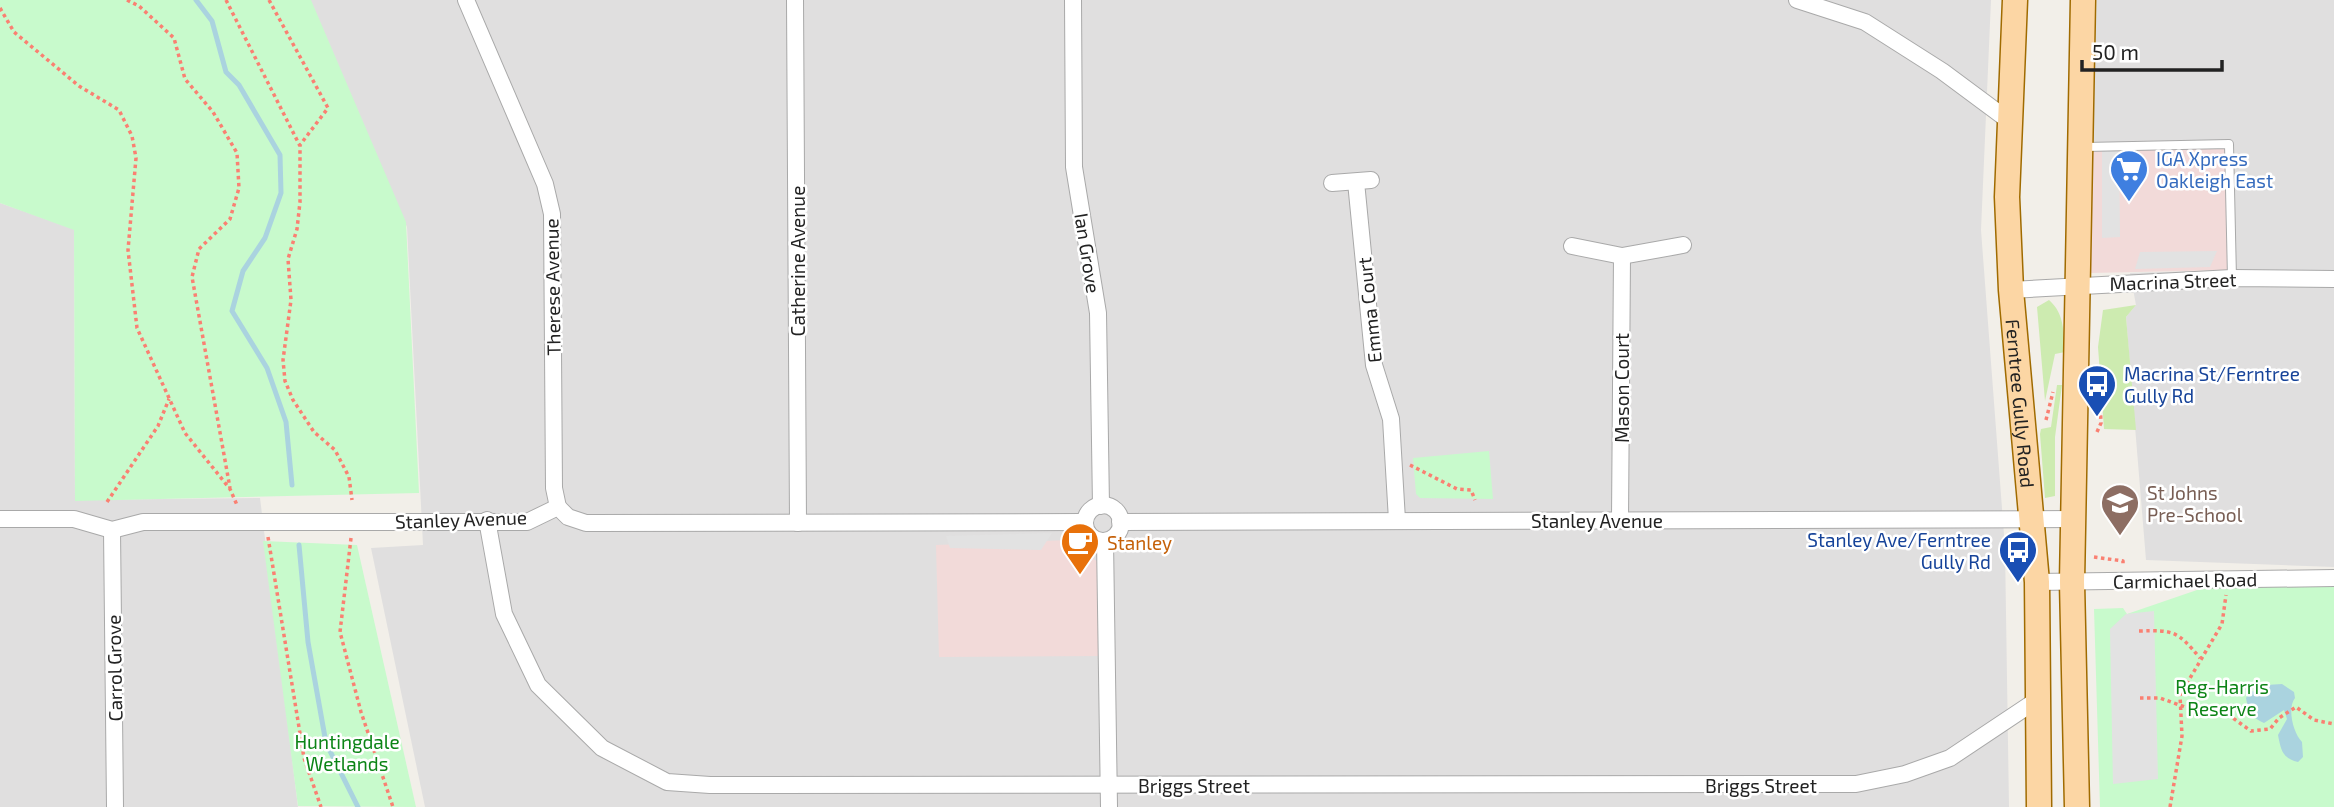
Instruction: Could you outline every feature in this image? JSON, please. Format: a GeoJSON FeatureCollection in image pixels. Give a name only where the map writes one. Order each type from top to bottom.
{"type":"FeatureCollection","features":[{"type":"Feature","properties":{"kind":"main road","name":"Ferntree Gully Road"},"geometry":{"type":"LineString","coordinates":[[2015,0],[2008,120],[2007,197],[2011,290],[2037,582],[2039,807]]}},
{"type":"Feature","properties":{"kind":"main road"},"geometry":{"type":"LineString","coordinates":[[2077,807],[2072,582],[2083,0]]}},
{"type":"Feature","properties":{"kind":"street","name":"Therese Avenue"},"geometry":{"type":"LineString","coordinates":[[466,0],[545,184],[552,214],[554,488],[558,507]]}},
{"type":"Feature","properties":{"kind":"street","name":"Catherine Avenue"},"geometry":{"type":"LineString","coordinates":[[795,0],[798,523]]}},
{"type":"Feature","properties":{"kind":"street","name":"Ian Grove"},"geometry":{"type":"LineString","coordinates":[[1073,0],[1074,167],[1098,313],[1101,506]]}},
{"type":"Feature","properties":{"kind":"street"},"geometry":{"type":"LineString","coordinates":[[1797,0],[1865,22],[1942,71],[2008,120]]}},
{"type":"Feature","properties":{"kind":"street","name":"Emma Court"},"geometry":{"type":"LineString","coordinates":[[1332,183],[1363,181],[1374,365],[1391,419],[1397,520]]}},
{"type":"Feature","properties":{"kind":"street"},"geometry":{"type":"LineString","coordinates":[[1572,246],[1622,256],[1683,244]]}},
{"type":"Feature","properties":{"kind":"street","name":"Mason Court"},"geometry":{"type":"LineString","coordinates":[[1620,519],[1622,256]]}},
{"type":"Feature","properties":{"kind":"street","name":"Macrina Street"},"geometry":{"type":"LineString","coordinates":[[2011,290],[2232,278],[2334,279]]}},
{"type":"Feature","properties":{"kind":"street"},"geometry":{"type":"LineString","coordinates":[[1101,506],[1111,508],[1120,522],[1117,533],[1105,541],[1089,535],[1085,522],[1091,510],[1101,506]]}},
{"type":"Feature","properties":{"kind":"street","name":"Stanley Avenue"},"geometry":{"type":"LineString","coordinates":[[0,519],[74,519],[112,530],[143,522],[527,522],[558,507]]}},
{"type":"Feature","properties":{"kind":"street"},"geometry":{"type":"LineString","coordinates":[[558,507],[568,517],[586,523],[1085,522]]}},
{"type":"Feature","properties":{"kind":"street","name":"Stanley Avenue"},"geometry":{"type":"LineString","coordinates":[[1120,522],[2074,519]]}},
{"type":"Feature","properties":{"kind":"street","name":"Briggs Street"},"geometry":{"type":"LineString","coordinates":[[487,520],[504,614],[538,685],[601,748],[667,782],[709,785],[1856,784],[1905,774],[1950,758],[2037,699]]}},
{"type":"Feature","properties":{"kind":"street","name":"Carrol Grove"},"geometry":{"type":"LineString","coordinates":[[112,530],[115,807]]}},
{"type":"Feature","properties":{"kind":"street"},"geometry":{"type":"LineString","coordinates":[[1105,541],[1109,807]]}},
{"type":"Feature","properties":{"kind":"street","name":"Carmichael Road"},"geometry":{"type":"LineString","coordinates":[[2037,582],[2334,578]]}},
{"type":"Feature","properties":{"kind":"lane"},"geometry":{"type":"LineString","coordinates":[[2082,147],[2229,144],[2232,278]]}},
{"type":"Feature","properties":{"kind":"path"},"geometry":{"type":"LineString","coordinates":[[127,0],[139,6],[174,38],[185,79],[213,112],[237,153],[239,188],[230,219],[199,249],[192,277],[230,489],[248,536],[281,536]]}},
{"type":"Feature","properties":{"kind":"path"},"geometry":{"type":"LineString","coordinates":[[226,0],[300,146],[299,215],[288,259],[291,300],[283,360],[285,381],[314,432],[335,450],[349,477],[352,500]]}},
{"type":"Feature","properties":{"kind":"path"},"geometry":{"type":"LineString","coordinates":[[269,0],[327,108],[300,146]]}},
{"type":"Feature","properties":{"kind":"path"},"geometry":{"type":"LineString","coordinates":[[0,8],[15,32],[79,86],[119,110],[132,136],[136,158],[128,250],[137,328],[185,433],[230,489]]}},
{"type":"Feature","properties":{"kind":"path"},"geometry":{"type":"LineString","coordinates":[[2094,438],[2101,423],[2098,375]]}},
{"type":"Feature","properties":{"kind":"path"},"geometry":{"type":"LineString","coordinates":[[107,502],[159,426],[169,399]]}},
{"type":"Feature","properties":{"kind":"path"},"geometry":{"type":"LineString","coordinates":[[1409,464],[1457,489],[1471,490],[1475,500]]}},
{"type":"Feature","properties":{"kind":"path"},"geometry":{"type":"LineString","coordinates":[[268,535],[304,758],[321,807]]}},
{"type":"Feature","properties":{"kind":"path"},"geometry":{"type":"LineString","coordinates":[[343,536],[351,538],[340,632],[361,712],[393,807]]}},
{"type":"Feature","properties":{"kind":"path"},"geometry":{"type":"LineString","coordinates":[[2094,545],[2095,558],[2123,561],[2125,582]]}},
{"type":"Feature","properties":{"kind":"path"},"geometry":{"type":"LineString","coordinates":[[2170,807],[2182,736],[2180,695],[2222,624],[2229,579]]}},
{"type":"Feature","properties":{"kind":"path"},"geometry":{"type":"LineString","coordinates":[[2139,631],[2169,630],[2181,636],[2200,658]]}},
{"type":"Feature","properties":{"kind":"path"},"geometry":{"type":"LineString","coordinates":[[2140,698],[2161,698],[2196,711],[2224,711],[2252,731],[2270,729],[2279,718],[2295,707],[2314,720],[2334,724]]}},
{"type":"Feature","properties":{"kind":"shaded area"},"geometry":{"type":"Polygon","coordinates":[[[310,0],[1991,0],[1981,230],[2005,548],[2009,807],[425,807],[371,548],[423,545],[407,227],[310,0]]]}},
{"type":"Feature","properties":{"kind":"shaded area"},"geometry":{"type":"Polygon","coordinates":[[[2097,0],[2334,0],[2334,567],[2146,560],[2126,317],[2136,305],[2130,273],[2227,270],[2225,149],[2091,151],[2097,0]]]}},
{"type":"Feature","properties":{"kind":"shaded area"},"geometry":{"type":"Polygon","coordinates":[[[2225,148],[2228,270],[2090,273],[2091,151],[2225,148]]]}},
{"type":"Feature","properties":{"kind":"shaded area"},"geometry":{"type":"Polygon","coordinates":[[[2119,150],[2120,237],[2102,238],[2102,151],[2119,150]]]}},
{"type":"Feature","properties":{"kind":"shaded area"},"geometry":{"type":"Polygon","coordinates":[[[0,203],[74,229],[75,500],[260,498],[298,807],[0,807],[0,203]]]}},
{"type":"Feature","properties":{"kind":"shaded area"},"geometry":{"type":"Polygon","coordinates":[[[2217,251],[2210,267],[2135,269],[2140,252],[2217,251]]]}},
{"type":"Feature","properties":{"kind":"shaded area"},"geometry":{"type":"Polygon","coordinates":[[[1052,533],[1041,550],[950,548],[946,536],[1052,533]]]}},
{"type":"Feature","properties":{"kind":"shaded area"},"geometry":{"type":"Polygon","coordinates":[[[1070,540],[1099,563],[1099,656],[939,657],[936,545],[1070,540]]]}},
{"type":"Feature","properties":{"kind":"shaded area"},"geometry":{"type":"Polygon","coordinates":[[[2154,611],[2158,779],[2113,784],[2110,629],[2126,614],[2154,611]]]}},
{"type":"Feature","properties":{"kind":"green space"},"geometry":{"type":"Polygon","coordinates":[[[0,0],[311,0],[406,222],[419,493],[75,501],[74,230],[0,203],[0,0]]]}},
{"type":"Feature","properties":{"kind":"green space"},"geometry":{"type":"Polygon","coordinates":[[[2049,300],[2061,317],[2065,352],[2055,354],[2045,401],[2037,307],[2049,300]]]}},
{"type":"Feature","properties":{"kind":"green space"},"geometry":{"type":"Polygon","coordinates":[[[2136,305],[2126,317],[2136,430],[2104,429],[2098,347],[2103,310],[2136,305]]]}},
{"type":"Feature","properties":{"kind":"green space"},"geometry":{"type":"Polygon","coordinates":[[[2057,385],[2062,385],[2055,437],[2055,496],[2045,498],[2040,434],[2041,429],[2051,427],[2057,385]]]}},
{"type":"Feature","properties":{"kind":"green space"},"geometry":{"type":"Polygon","coordinates":[[[1489,451],[1493,499],[1420,498],[1416,494],[1413,458],[1489,451]]]}},
{"type":"Feature","properties":{"kind":"green space","name":"Huntingdale Wetlands"},"geometry":{"type":"Polygon","coordinates":[[[263,541],[357,545],[416,807],[298,806],[263,541]]]}},
{"type":"Feature","properties":{"kind":"green space","name":"Reg-Harris Reserve"},"geometry":{"type":"Polygon","coordinates":[[[2334,578],[2334,807],[2100,807],[2094,609],[2123,608],[2127,614],[2229,579],[2334,578]]]}},
{"type":"Feature","properties":{"kind":"water"},"geometry":{"type":"Polygon","coordinates":[[[2282,684],[2294,692],[2292,720],[2302,742],[2303,757],[2298,762],[2285,756],[2280,745],[2278,735],[2287,719],[2284,710],[2264,723],[2256,719],[2247,703],[2246,698],[2251,691],[2256,692],[2266,685],[2282,684]]]}},
{"type":"Feature","properties":{"kind":"waterway"},"geometry":{"type":"LineString","coordinates":[[196,0],[212,21],[226,72],[239,85],[280,155],[281,193],[265,238],[243,271],[232,311],[267,368],[286,422],[292,485]]}},
{"type":"Feature","properties":{"kind":"waterway"},"geometry":{"type":"LineString","coordinates":[[299,545],[308,642],[326,743],[358,807]]}},
{"type":"Feature","properties":{"kind":"place","name":"IGA Xpress Oakleigh East"},"geometry":{"type":"Point","coordinates":[2129,203]}},
{"type":"Feature","properties":{"kind":"place","name":"Macrina St/Ferntree Gully Rd"},"geometry":{"type":"Point","coordinates":[2097,418]}},
{"type":"Feature","properties":{"kind":"place","name":"St Johns Pre-School"},"geometry":{"type":"Point","coordinates":[2120,537]}},
{"type":"Feature","properties":{"kind":"place","name":"Stanley"},"geometry":{"type":"Point","coordinates":[1080,576]}},
{"type":"Feature","properties":{"kind":"place","name":"Stanley Ave/Ferntree Gully Rd"},"geometry":{"type":"Point","coordinates":[2018,584]}}]}
